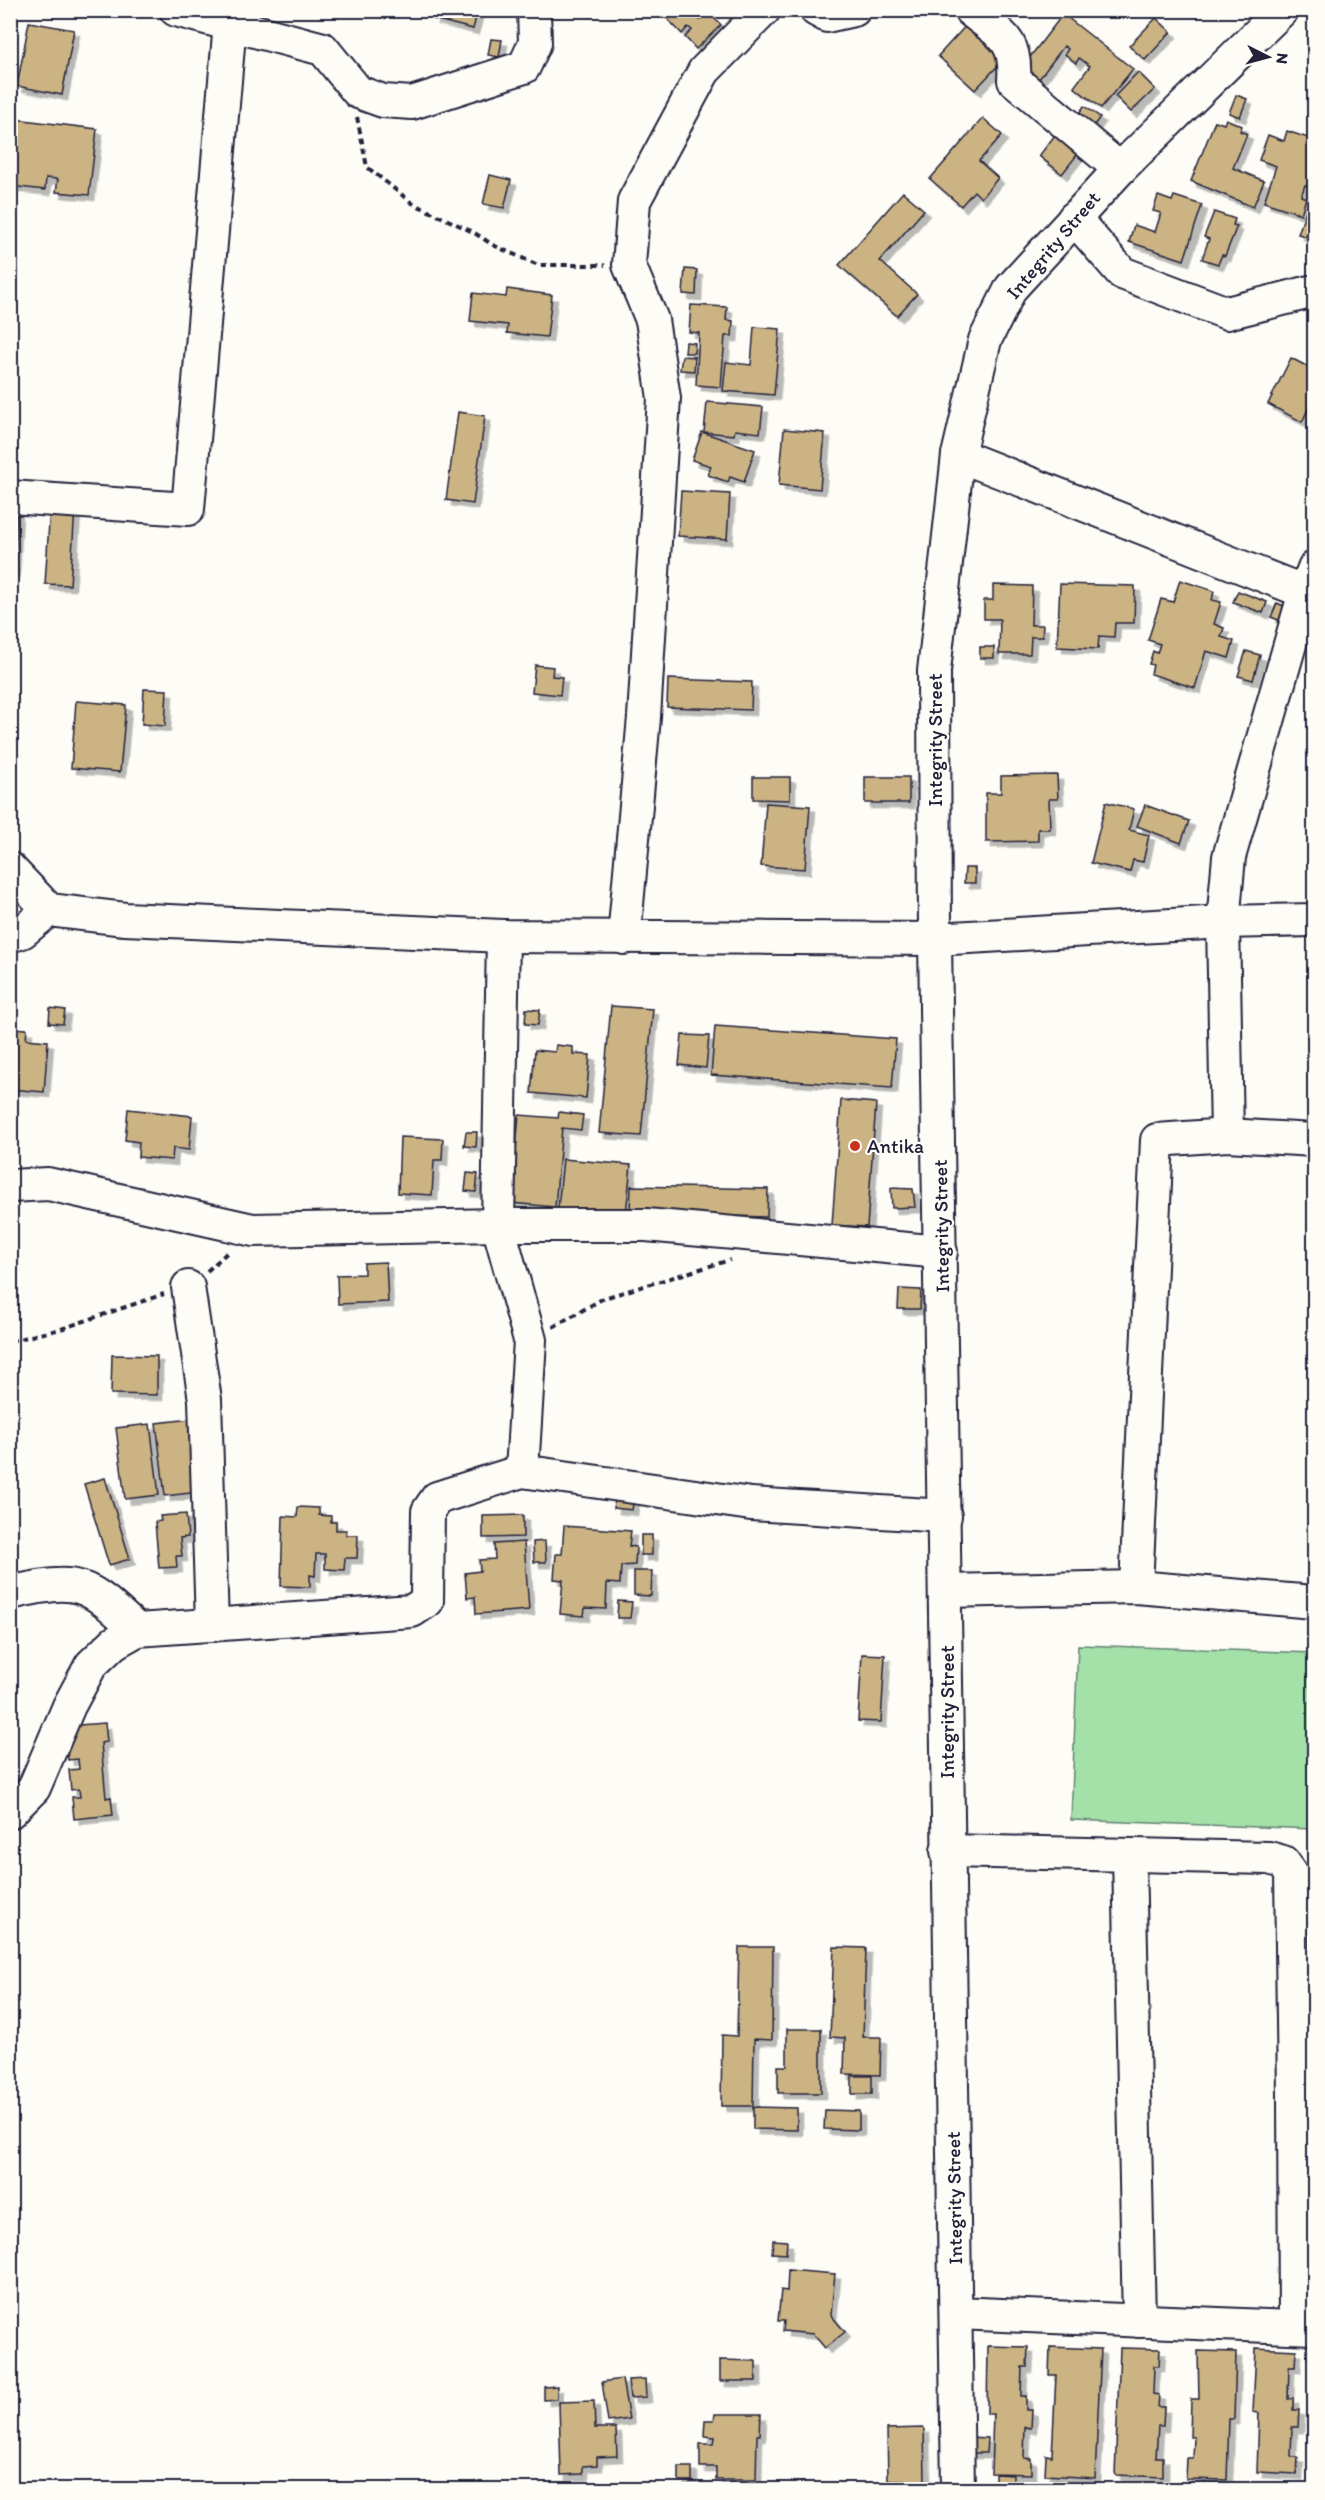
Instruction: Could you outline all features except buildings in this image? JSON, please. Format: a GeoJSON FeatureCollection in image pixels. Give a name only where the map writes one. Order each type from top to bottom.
{"type":"FeatureCollection","features":[{"type":"Feature","properties":{"kind":"street"},"geometry":{"type":"LineString","coordinates":[[176,10],[323,49],[358,92],[383,101],[412,103],[524,67],[535,43],[534,10]]}},
{"type":"Feature","properties":{"kind":"street"},"geometry":{"type":"LineString","coordinates":[[624,938],[644,717],[664,398],[652,320],[629,265],[634,201],[704,71],[765,10]]}},
{"type":"Feature","properties":{"kind":"street"},"geometry":{"type":"LineString","coordinates":[[816,10],[827,16],[854,10]]}},
{"type":"Feature","properties":{"kind":"street"},"geometry":{"type":"LineString","coordinates":[[970,10],[1009,42],[1015,60],[1014,80],[1120,169]]}},
{"type":"Feature","properties":{"kind":"street","name":"Integrity Street"},"geometry":{"type":"LineString","coordinates":[[958,2490],[948,1851],[947,1591],[935,939],[934,671],[958,455],[985,340],[1011,288],[1120,169],[1282,10]]}},
{"type":"Feature","properties":{"kind":"street"},"geometry":{"type":"LineString","coordinates":[[10,497],[188,508],[230,23]]}},
{"type":"Feature","properties":{"kind":"street"},"geometry":{"type":"LineString","coordinates":[[1074,218],[1122,273],[1227,313],[1314,291]]}},
{"type":"Feature","properties":{"kind":"street"},"geometry":{"type":"LineString","coordinates":[[958,455],[1310,580],[1229,857],[1223,922],[1227,1136]]}},
{"type":"Feature","properties":{"kind":"street"},"geometry":{"type":"LineString","coordinates":[[10,869],[49,909],[125,919],[502,936],[935,939],[1223,922],[1314,920]]}},
{"type":"Feature","properties":{"kind":"street"},"geometry":{"type":"LineString","coordinates":[[10,936],[22,932],[49,909]]}},
{"type":"Feature","properties":{"kind":"street"},"geometry":{"type":"LineString","coordinates":[[502,936],[498,1225],[531,1340],[522,1472]]}},
{"type":"Feature","properties":{"kind":"street"},"geometry":{"type":"LineString","coordinates":[[1136,1587],[1157,1140],[1227,1136],[1314,1140]]}},
{"type":"Feature","properties":{"kind":"street"},"geometry":{"type":"LineString","coordinates":[[10,1186],[48,1184],[254,1230],[498,1225],[646,1225],[941,1252]]}},
{"type":"Feature","properties":{"kind":"street"},"geometry":{"type":"LineString","coordinates":[[188,1287],[205,1400],[212,1625]]}},
{"type":"Feature","properties":{"kind":"street"},"geometry":{"type":"LineString","coordinates":[[10,1812],[34,1788],[69,1706],[91,1665],[114,1643],[138,1630],[412,1611],[427,1601],[428,1511],[437,1498],[522,1472],[751,1504],[945,1516]]}},
{"type":"Feature","properties":{"kind":"street"},"geometry":{"type":"LineString","coordinates":[[10,1593],[69,1583],[88,1589],[138,1630]]}},
{"type":"Feature","properties":{"kind":"street"},"geometry":{"type":"LineString","coordinates":[[947,1591],[1136,1587],[1314,1602]]}},
{"type":"Feature","properties":{"kind":"street"},"geometry":{"type":"LineString","coordinates":[[948,1851],[1269,1858],[1283,1862],[1291,1873],[1304,2095],[1304,2327],[956,2313]]}},
{"type":"Feature","properties":{"kind":"street"},"geometry":{"type":"LineString","coordinates":[[1129,1856],[1138,2321]]}},
{"type":"Feature","properties":{"kind":"path"},"geometry":{"type":"LineString","coordinates":[[358,92],[356,125],[367,167],[412,203],[473,232],[493,245],[538,265],[629,265]]}},
{"type":"Feature","properties":{"kind":"path"},"geometry":{"type":"LineString","coordinates":[[10,1341],[61,1329],[188,1287],[254,1230]]}},
{"type":"Feature","properties":{"kind":"path"},"geometry":{"type":"LineString","coordinates":[[531,1340],[604,1298],[736,1258]]}},
{"type":"Feature","properties":{"kind":"green space"},"geometry":{"type":"Polygon","coordinates":[[[1078,1645],[1314,1653],[1314,1829],[1071,1820],[1078,1645]]]}},
{"type":"Feature","properties":{"kind":"place","name":"Antika"},"geometry":{"type":"Point","coordinates":[855,1146]}}]}
